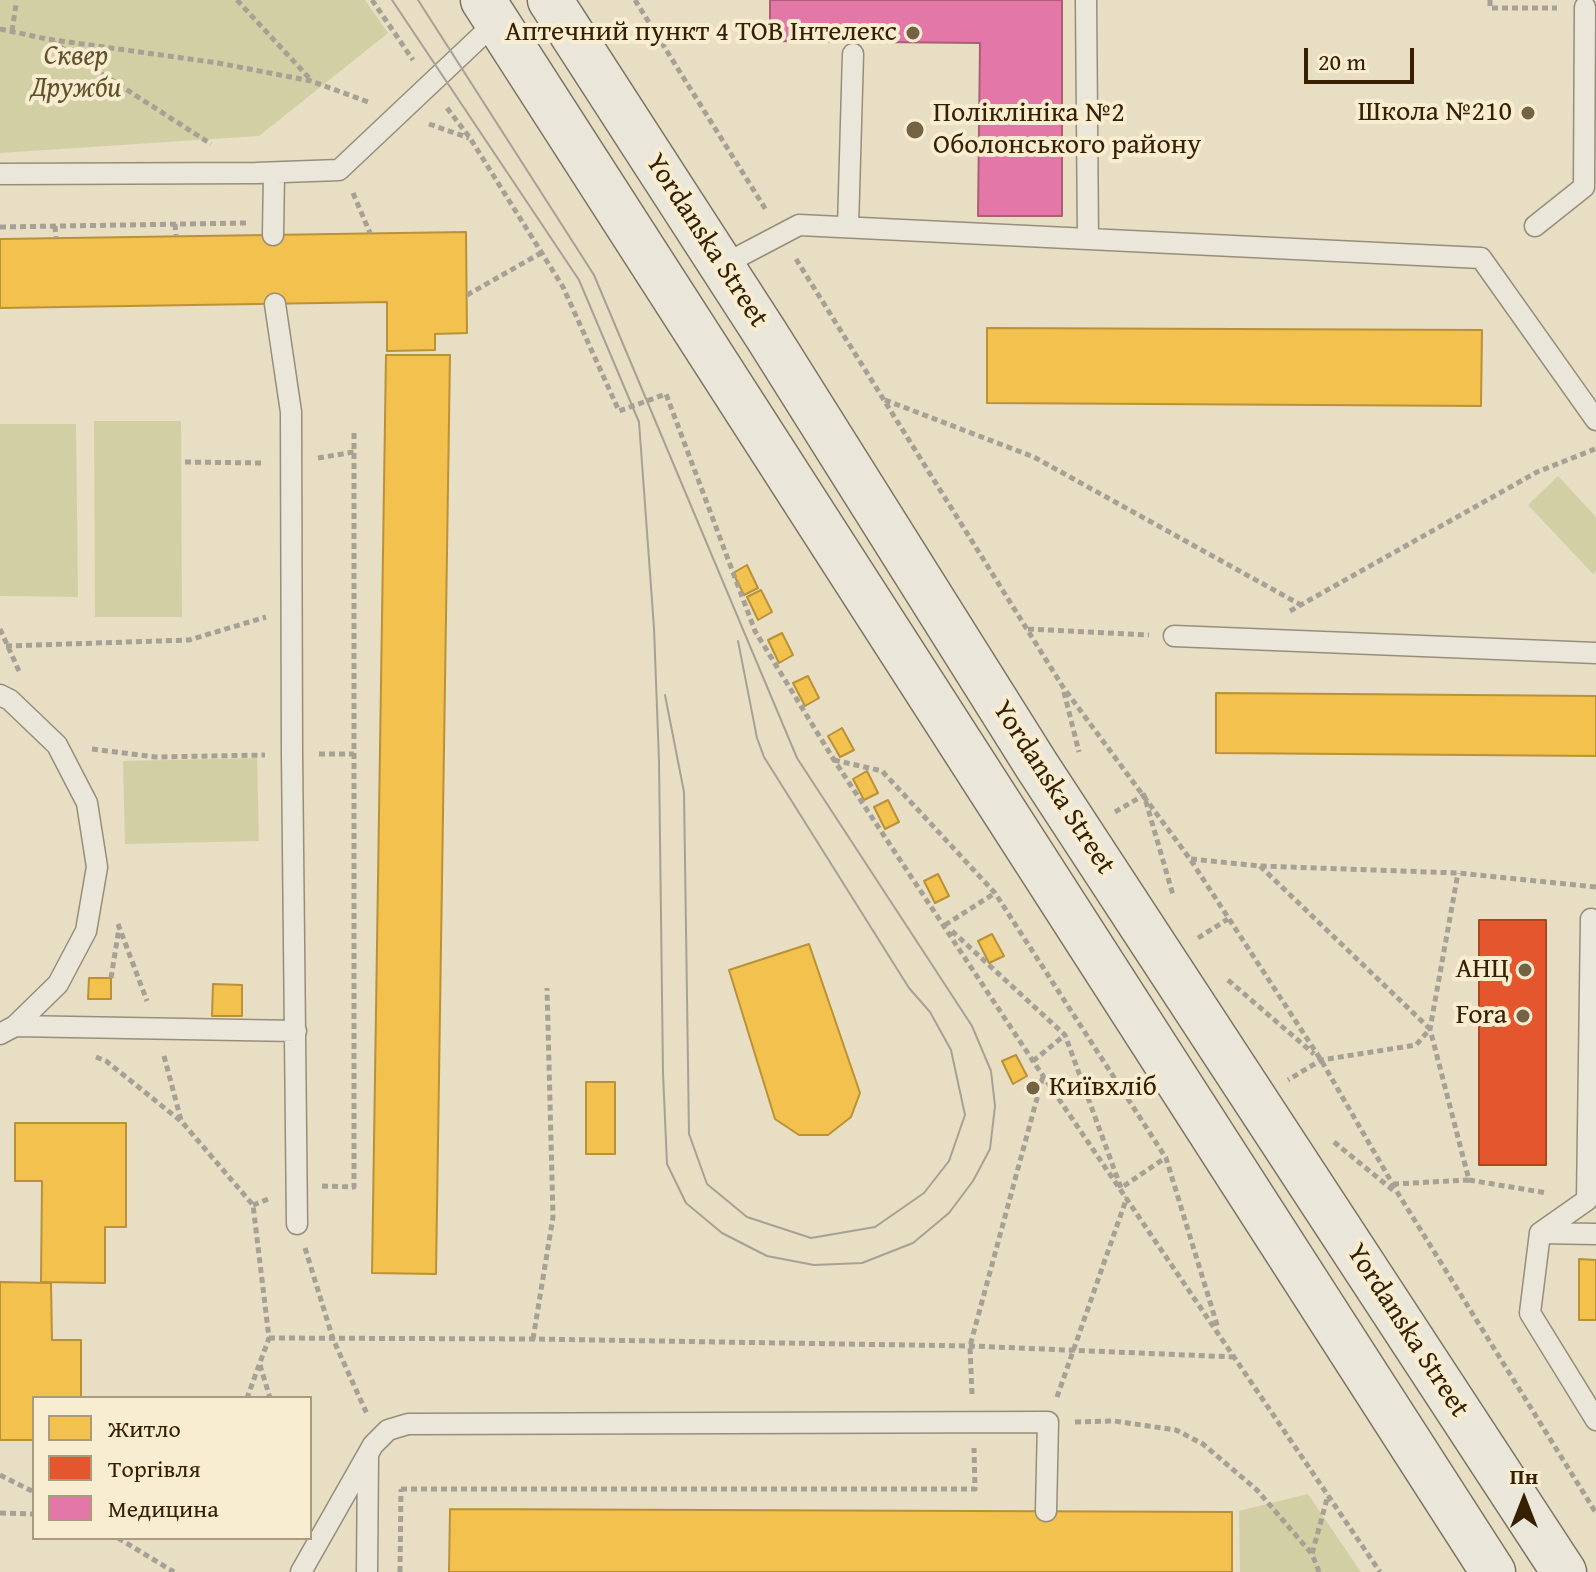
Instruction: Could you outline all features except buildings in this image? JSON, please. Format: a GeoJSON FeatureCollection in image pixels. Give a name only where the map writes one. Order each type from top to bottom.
{"type":"FeatureCollection","features":[{"type":"Feature","properties":{"kind":"main road","name":"Yordanska Street"},"geometry":{"type":"LineString","coordinates":[[550,0],[1037,766],[1564,1572]]}},
{"type":"Feature","properties":{"kind":"main road","name":"Yordanska Street"},"geometry":{"type":"LineString","coordinates":[[490,11],[1493,1572]]}},
{"type":"Feature","properties":{"kind":"lane"},"geometry":{"type":"LineString","coordinates":[[1086,0],[1088,239]]}},
{"type":"Feature","properties":{"kind":"lane"},"geometry":{"type":"LineString","coordinates":[[1535,226],[1584,187],[1585,7]]}},
{"type":"Feature","properties":{"kind":"lane"},"geometry":{"type":"LineString","coordinates":[[0,174],[339,170],[430,85],[490,11]]}},
{"type":"Feature","properties":{"kind":"lane"},"geometry":{"type":"LineString","coordinates":[[848,227],[853,54]]}},
{"type":"Feature","properties":{"kind":"lane"},"geometry":{"type":"LineString","coordinates":[[265,173],[273,235]]}},
{"type":"Feature","properties":{"kind":"lane"},"geometry":{"type":"LineString","coordinates":[[721,266],[799,225],[1481,258],[1596,420]]}},
{"type":"Feature","properties":{"kind":"lane"},"geometry":{"type":"LineString","coordinates":[[275,304],[291,412],[297,1224]]}},
{"type":"Feature","properties":{"kind":"lane"},"geometry":{"type":"LineString","coordinates":[[1174,636],[1596,653]]}},
{"type":"Feature","properties":{"kind":"lane"},"geometry":{"type":"LineString","coordinates":[[0,695],[10,700],[57,745],[87,803],[97,867],[86,931],[58,984],[8,1030]]}},
{"type":"Feature","properties":{"kind":"lane"},"geometry":{"type":"LineString","coordinates":[[1591,919],[1587,1200],[1540,1233],[1530,1313],[1596,1420]]}},
{"type":"Feature","properties":{"kind":"lane"},"geometry":{"type":"LineString","coordinates":[[8,1030],[157,1028],[296,1031]]}},
{"type":"Feature","properties":{"kind":"lane"},"geometry":{"type":"LineString","coordinates":[[1540,1233],[1596,1234]]}},
{"type":"Feature","properties":{"kind":"lane"},"geometry":{"type":"LineString","coordinates":[[301,1572],[373,1445],[388,1430],[408,1424],[1048,1422],[1046,1511]]}},
{"type":"Feature","properties":{"kind":"lane"},"geometry":{"type":"LineString","coordinates":[[367,1572],[368,1455]]}},
{"type":"Feature","properties":{"kind":"path"},"geometry":{"type":"LineString","coordinates":[[0,29],[47,39],[218,63],[311,81],[237,0]]}},
{"type":"Feature","properties":{"kind":"path"},"geometry":{"type":"LineString","coordinates":[[372,0],[470,138],[563,287],[619,411],[666,394],[755,631],[834,760],[1033,1061],[1380,1572]]}},
{"type":"Feature","properties":{"kind":"path"},"geometry":{"type":"LineString","coordinates":[[635,0],[1063,687],[1190,859],[1321,1060],[1393,1184],[1596,1513]]}},
{"type":"Feature","properties":{"kind":"path"},"geometry":{"type":"LineString","coordinates":[[1490,0],[1490,8],[1585,7]]}},
{"type":"Feature","properties":{"kind":"path"},"geometry":{"type":"LineString","coordinates":[[12,31],[16,5]]}},
{"type":"Feature","properties":{"kind":"path"},"geometry":{"type":"LineString","coordinates":[[0,227],[256,223],[265,173],[47,39]]}},
{"type":"Feature","properties":{"kind":"path"},"geometry":{"type":"LineString","coordinates":[[348,181],[370,233]]}},
{"type":"Feature","properties":{"kind":"path"},"geometry":{"type":"LineString","coordinates":[[175,224],[176,236]]}},
{"type":"Feature","properties":{"kind":"path"},"geometry":{"type":"LineString","coordinates":[[55,226],[56,238]]}},
{"type":"Feature","properties":{"kind":"path"},"geometry":{"type":"LineString","coordinates":[[467,295],[541,253]]}},
{"type":"Feature","properties":{"kind":"path"},"geometry":{"type":"LineString","coordinates":[[884,400],[1034,457],[1301,605]]}},
{"type":"Feature","properties":{"kind":"path"},"geometry":{"type":"LineString","coordinates":[[354,432],[354,1187]]}},
{"type":"Feature","properties":{"kind":"path"},"geometry":{"type":"LineString","coordinates":[[1240,639],[1537,472],[1596,449]]}},
{"type":"Feature","properties":{"kind":"path"},"geometry":{"type":"LineString","coordinates":[[6,646],[189,640],[292,608]]}},
{"type":"Feature","properties":{"kind":"path"},"geometry":{"type":"LineString","coordinates":[[0,629],[21,674]]}},
{"type":"Feature","properties":{"kind":"path"},"geometry":{"type":"LineString","coordinates":[[1027,629],[1174,636]]}},
{"type":"Feature","properties":{"kind":"path"},"geometry":{"type":"LineString","coordinates":[[57,745],[156,757],[354,754]]}},
{"type":"Feature","properties":{"kind":"path"},"geometry":{"type":"LineString","coordinates":[[834,760],[882,771],[995,893],[1166,1158],[1220,1333]]}},
{"type":"Feature","properties":{"kind":"path"},"geometry":{"type":"LineString","coordinates":[[1108,817],[1144,795]]}},
{"type":"Feature","properties":{"kind":"path"},"geometry":{"type":"LineString","coordinates":[[1144,795],[1174,900]]}},
{"type":"Feature","properties":{"kind":"path"},"geometry":{"type":"LineString","coordinates":[[1190,859],[1260,866],[1458,873],[1596,887]]}},
{"type":"Feature","properties":{"kind":"path"},"geometry":{"type":"LineString","coordinates":[[1260,866],[1430,1029]]}},
{"type":"Feature","properties":{"kind":"path"},"geometry":{"type":"LineString","coordinates":[[97,867],[157,1028],[182,1122]]}},
{"type":"Feature","properties":{"kind":"path"},"geometry":{"type":"LineString","coordinates":[[1458,873],[1430,1029],[1469,1180]]}},
{"type":"Feature","properties":{"kind":"path"},"geometry":{"type":"LineString","coordinates":[[945,925],[995,893]]}},
{"type":"Feature","properties":{"kind":"path"},"geometry":{"type":"LineString","coordinates":[[1187,945],[1228,919]]}},
{"type":"Feature","properties":{"kind":"path"},"geometry":{"type":"LineString","coordinates":[[945,925],[1065,1035],[1121,1188]]}},
{"type":"Feature","properties":{"kind":"path"},"geometry":{"type":"LineString","coordinates":[[111,978],[119,927]]}},
{"type":"Feature","properties":{"kind":"path"},"geometry":{"type":"LineString","coordinates":[[1220,974],[1321,1060]]}},
{"type":"Feature","properties":{"kind":"path"},"geometry":{"type":"LineString","coordinates":[[533,1339],[553,1217],[547,988]]}},
{"type":"Feature","properties":{"kind":"path"},"geometry":{"type":"LineString","coordinates":[[1283,1083],[1321,1060],[1416,1045],[1430,1029]]}},
{"type":"Feature","properties":{"kind":"path"},"geometry":{"type":"LineString","coordinates":[[1033,1061],[1065,1035]]}},
{"type":"Feature","properties":{"kind":"path"},"geometry":{"type":"LineString","coordinates":[[93,1056],[106,1061],[182,1122],[253,1205],[269,1338],[248,1396]]}},
{"type":"Feature","properties":{"kind":"path"},"geometry":{"type":"LineString","coordinates":[[400,1572],[401,1489],[975,1489],[970,1346],[1043,1076]]}},
{"type":"Feature","properties":{"kind":"path"},"geometry":{"type":"LineString","coordinates":[[1121,1188],[1166,1158]]}},
{"type":"Feature","properties":{"kind":"path"},"geometry":{"type":"LineString","coordinates":[[1393,1184],[1469,1180],[1587,1200]]}},
{"type":"Feature","properties":{"kind":"path"},"geometry":{"type":"LineString","coordinates":[[1127,1197],[1048,1422],[1114,1421],[1176,1430],[1203,1444],[1257,1490],[1312,1554],[1319,1572]]}},
{"type":"Feature","properties":{"kind":"path"},"geometry":{"type":"LineString","coordinates":[[297,1224],[333,1339]]}},
{"type":"Feature","properties":{"kind":"path"},"geometry":{"type":"LineString","coordinates":[[269,1338],[970,1346],[1235,1357]]}},
{"type":"Feature","properties":{"kind":"path"},"geometry":{"type":"LineString","coordinates":[[260,1364],[269,1396]]}},
{"type":"Feature","properties":{"kind":"path"},"geometry":{"type":"LineString","coordinates":[[0,1475],[32,1491]]}},
{"type":"Feature","properties":{"kind":"path"},"geometry":{"type":"LineString","coordinates":[[1312,1554],[1328,1494]]}},
{"type":"Feature","properties":{"kind":"path"},"geometry":{"type":"LineString","coordinates":[[0,1513],[32,1514]]}},
{"type":"Feature","properties":{"kind":"path"},"geometry":{"type":"LineString","coordinates":[[121,1540],[174,1572]]}},
{"type":"Feature","properties":{"kind":"green space","name":"Сквер Дружби"},"geometry":{"type":"Polygon","coordinates":[[[0,0],[365,0],[388,33],[259,136],[0,153],[0,0]]]}},
{"type":"Feature","properties":{"kind":"green space"},"geometry":{"type":"Polygon","coordinates":[[[94,421],[181,421],[182,617],[95,617],[94,421]]]}},
{"type":"Feature","properties":{"kind":"green space"},"geometry":{"type":"Polygon","coordinates":[[[0,424],[76,424],[78,597],[0,596],[0,424]]]}},
{"type":"Feature","properties":{"kind":"green space"},"geometry":{"type":"Polygon","coordinates":[[[1558,476],[1596,517],[1596,571],[1593,574],[1528,505],[1558,476]]]}},
{"type":"Feature","properties":{"kind":"green space"},"geometry":{"type":"Polygon","coordinates":[[[257,758],[259,841],[125,844],[123,761],[257,758]]]}},
{"type":"Feature","properties":{"kind":"green space"},"geometry":{"type":"Polygon","coordinates":[[[1308,1494],[1361,1572],[1240,1572],[1239,1511],[1308,1494]]]}},
{"type":"Feature","properties":{"kind":"tram line"},"geometry":{"type":"LineString","coordinates":[[392,0],[579,280],[639,422],[654,628],[667,1164],[686,1203],[722,1233],[767,1256],[814,1265],[862,1263],[913,1243],[949,1213],[973,1181],[990,1149],[995,1106],[991,1071],[972,1026],[797,758],[594,275],[418,0]]}},
{"type":"Feature","properties":{"kind":"tram line"},"geometry":{"type":"LineString","coordinates":[[665,695],[684,792],[689,1134],[707,1184],[747,1217],[811,1238],[875,1227],[924,1193],[949,1161],[965,1115],[951,1050],[930,1012],[909,988],[764,757],[757,738],[738,641]]}},
{"type":"Feature","properties":{"kind":"place","name":"Аптечний пункт 4 ТОВ Інтелекс"},"geometry":{"type":"Point","coordinates":[913,33]}},
{"type":"Feature","properties":{"kind":"place","name":"Школа №210"},"geometry":{"type":"Point","coordinates":[1528,113]}},
{"type":"Feature","properties":{"kind":"place","name":"Поліклініка №2 Оболонського району"},"geometry":{"type":"Point","coordinates":[915,130]}},
{"type":"Feature","properties":{"kind":"place","name":"АНЦ"},"geometry":{"type":"Point","coordinates":[1525,970]}},
{"type":"Feature","properties":{"kind":"place","name":"Fora"},"geometry":{"type":"Point","coordinates":[1523,1016]}},
{"type":"Feature","properties":{"kind":"place","name":"Київхліб"},"geometry":{"type":"Point","coordinates":[1033,1088]}}]}
